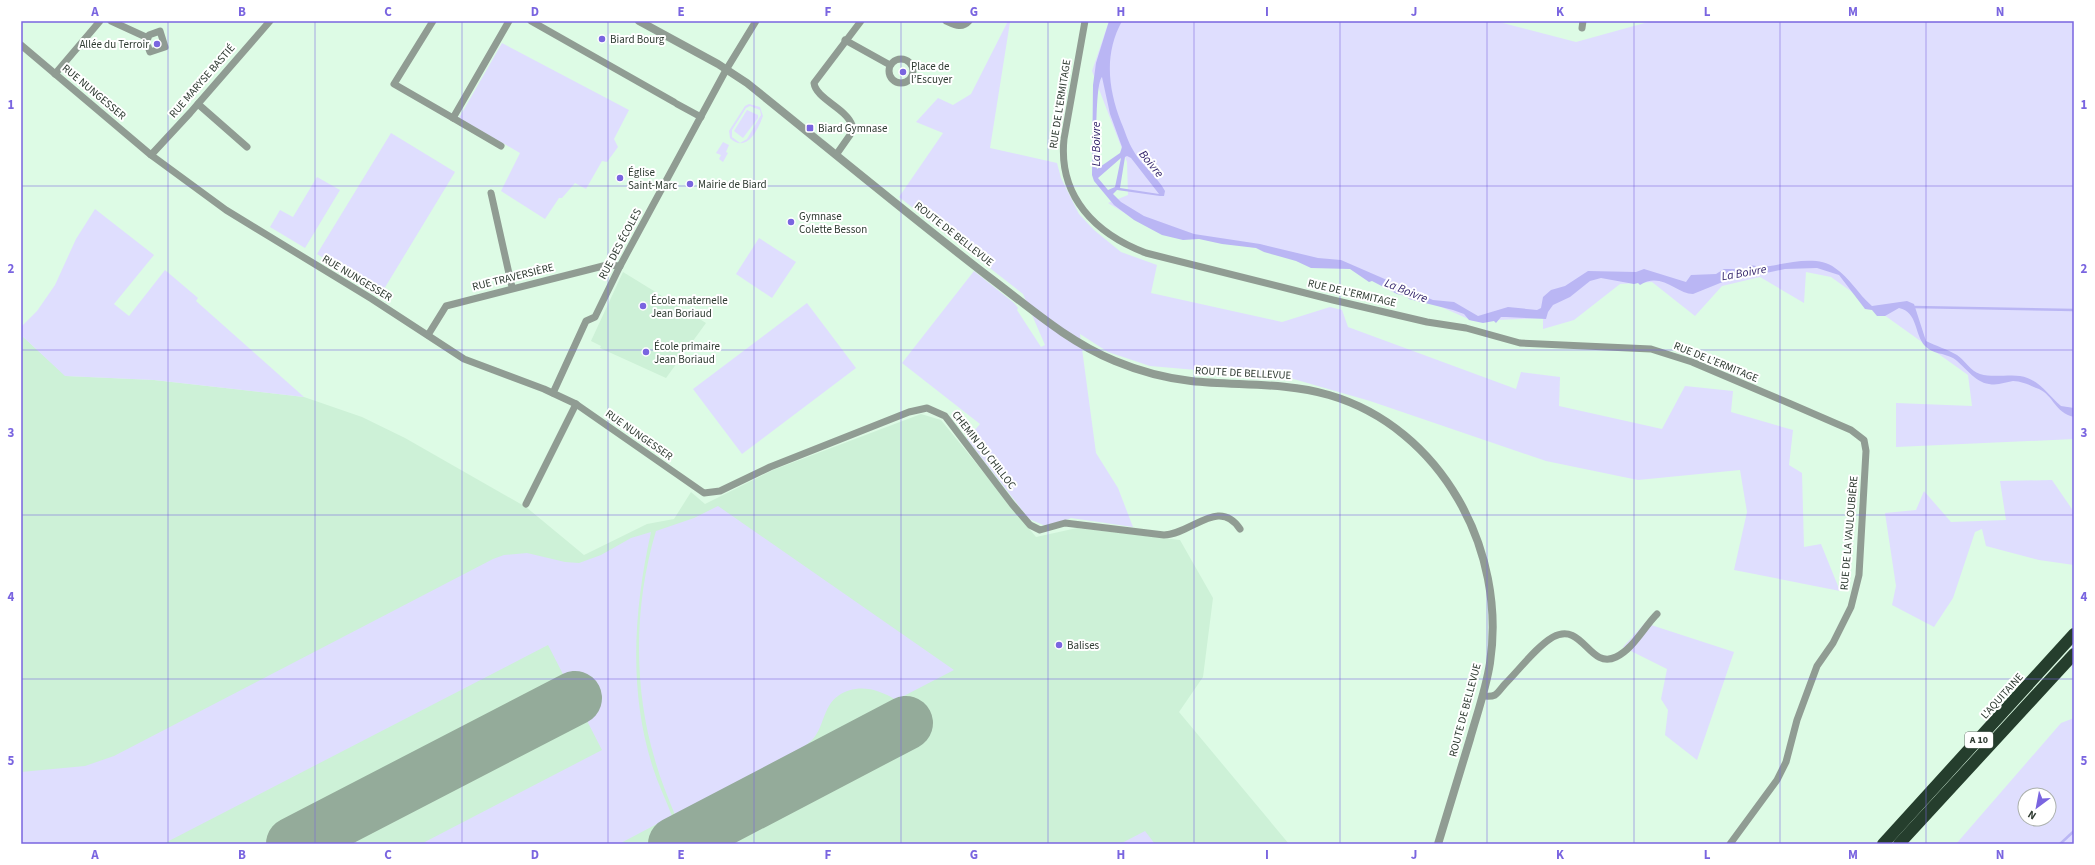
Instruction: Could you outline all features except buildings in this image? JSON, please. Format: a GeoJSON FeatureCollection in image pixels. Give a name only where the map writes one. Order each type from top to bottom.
{"type":"FeatureCollection","features":[{"type":"Feature","properties":{"kind":"highway","name":"L'AQUITAINE"},"geometry":{"type":"LineString","coordinates":[[1882,844],[2074,634]]}},
{"type":"Feature","properties":{"kind":"highway","name":"A 10"},"geometry":{"type":"LineString","coordinates":[[1899,844],[2074,654]]}},
{"type":"Feature","properties":{"kind":"street"},"geometry":{"type":"LineString","coordinates":[[55,74],[100,21]]}},
{"type":"Feature","properties":{"kind":"street"},"geometry":{"type":"LineString","coordinates":[[111,21],[148,38]]}},
{"type":"Feature","properties":{"kind":"street","name":"RUE MARYSE BASTIÉ"},"geometry":{"type":"LineString","coordinates":[[151,155],[198,104],[270,21]]}},
{"type":"Feature","properties":{"kind":"street"},"geometry":{"type":"LineString","coordinates":[[433,21],[394,84],[501,146]]}},
{"type":"Feature","properties":{"kind":"street"},"geometry":{"type":"LineString","coordinates":[[454,118],[509,21]]}},
{"type":"Feature","properties":{"kind":"street"},"geometry":{"type":"LineString","coordinates":[[531,21],[701,117]]}},
{"type":"Feature","properties":{"kind":"street","name":"ROUTE DE BELLEVUE"},"geometry":{"type":"LineString","coordinates":[[639,21],[726,70],[747,84],[1046,321],[1070,338],[1093,351],[1115,362],[1161,376],[1191,381],[1294,386],[1332,395],[1364,409],[1392,426],[1419,447],[1441,472],[1460,500],[1472,526],[1488,575],[1493,620],[1490,663],[1483,696],[1438,844]]}},
{"type":"Feature","properties":{"kind":"street","name":"RUE DES ÉCOLES"},"geometry":{"type":"LineString","coordinates":[[553,393],[586,321],[595,317],[620,266],[726,70],[756,21]]}},
{"type":"Feature","properties":{"kind":"street"},"geometry":{"type":"LineString","coordinates":[[836,155],[850,135],[852,125],[847,116],[816,90],[814,83],[845,40],[861,21]]}},
{"type":"Feature","properties":{"kind":"street"},"geometry":{"type":"LineString","coordinates":[[946,21],[959,26],[964,26],[969,21]]}},
{"type":"Feature","properties":{"kind":"street","name":"RUE DE L’ERMITAGE"},"geometry":{"type":"LineString","coordinates":[[1085,21],[1064,139],[1063,151],[1066,178],[1083,210],[1095,223],[1131,247],[1184,263],[1333,300],[1427,322],[1466,328],[1520,343],[1651,349],[1692,362],[1858,434]]}},
{"type":"Feature","properties":{"kind":"street"},"geometry":{"type":"LineString","coordinates":[[845,40],[890,65]]}},
{"type":"Feature","properties":{"kind":"street","name":"RUE NUNGESSER"},"geometry":{"type":"LineString","coordinates":[[21,45],[151,155],[226,210],[428,335],[464,359],[553,393],[576,404],[704,493]]}},
{"type":"Feature","properties":{"kind":"street"},"geometry":{"type":"LineString","coordinates":[[198,104],[247,147]]}},
{"type":"Feature","properties":{"kind":"street"},"geometry":{"type":"LineString","coordinates":[[491,192],[512,287]]}},
{"type":"Feature","properties":{"kind":"street","name":"RUE TRAVERSIÈRE"},"geometry":{"type":"LineString","coordinates":[[428,335],[446,306],[512,287],[607,265],[620,266]]}},
{"type":"Feature","properties":{"kind":"street"},"geometry":{"type":"LineString","coordinates":[[526,504],[576,404]]}},
{"type":"Feature","properties":{"kind":"street","name":"CHEMIN DU CHILLOC"},"geometry":{"type":"LineString","coordinates":[[704,493],[720,491],[770,467],[909,412],[927,408],[945,416],[1012,504],[1030,525],[1040,530],[1065,523],[1164,535],[1176,534],[1212,516],[1221,515],[1234,520],[1240,529]]}},
{"type":"Feature","properties":{"kind":"street","name":"RUE DE LA VAULOUBIÈRE"},"geometry":{"type":"LineString","coordinates":[[1730,844],[1777,780],[1786,762],[1796,720],[1817,666],[1847,618],[1855,595],[1859,575],[1866,451],[1864,440],[1858,434]]}},
{"type":"Feature","properties":{"kind":"street"},"geometry":{"type":"LineString","coordinates":[[1483,696],[1495,695],[1545,643],[1558,635],[1564,633],[1570,634],[1583,642],[1598,658],[1610,659],[1622,653],[1658,614]]}},
{"type":"Feature","properties":{"kind":"shaded area"},"geometry":{"type":"Polygon","coordinates":[[[1008,21],[1010,22],[990,148],[1057,163],[1061,178],[1079,214],[1094,230],[1121,252],[1157,265],[1151,293],[1282,322],[1330,307],[1342,310],[1348,327],[1516,389],[1521,372],[1560,377],[1559,406],[1662,429],[1685,386],[1733,391],[1731,412],[1793,430],[1789,465],[1802,473],[1804,547],[1821,544],[1840,591],[1734,570],[1747,512],[1740,470],[1638,480],[1546,461],[1370,401],[1290,378],[1150,366],[1108,352],[1080,334],[1096,453],[1118,488],[1133,527],[1071,518],[1048,527],[1029,519],[967,439],[980,424],[902,363],[974,271],[1014,303],[1041,347],[1045,345],[1023,294],[899,197],[943,133],[916,122],[938,98],[953,105],[971,94],[1008,21]]]}},
{"type":"Feature","properties":{"kind":"shaded area"},"geometry":{"type":"Polygon","coordinates":[[[1109,21],[1495,21],[1576,42],[1652,21],[2074,21],[2074,439],[1896,447],[1896,403],[1972,406],[1968,375],[1831,277],[1806,272],[1804,303],[1760,277],[1722,286],[1695,316],[1652,282],[1620,284],[1574,320],[1543,329],[1543,318],[1473,321],[1342,263],[1153,230],[1108,203],[1128,195],[1127,162],[1092,71],[1109,21]]]}},
{"type":"Feature","properties":{"kind":"shaded area"},"geometry":{"type":"Polygon","coordinates":[[[502,43],[629,110],[614,139],[618,147],[607,162],[602,161],[586,189],[575,183],[562,198],[559,198],[545,219],[501,191],[520,153],[459,118],[502,43]]]}},
{"type":"Feature","properties":{"kind":"shaded area"},"geometry":{"type":"Polygon","coordinates":[[[749,104],[760,107],[763,116],[758,128],[751,138],[746,142],[741,143],[747,139],[761,115],[760,110],[750,106],[746,108],[732,130],[732,137],[740,143],[730,138],[729,131],[745,106],[749,104]]]}},
{"type":"Feature","properties":{"kind":"shaded area"},"geometry":{"type":"Polygon","coordinates":[[[747,110],[758,115],[758,118],[743,138],[734,131],[747,110]]]}},
{"type":"Feature","properties":{"kind":"shaded area"},"geometry":{"type":"Polygon","coordinates":[[[391,133],[455,172],[381,294],[317,254],[391,133]]]}},
{"type":"Feature","properties":{"kind":"shaded area"},"geometry":{"type":"Polygon","coordinates":[[[723,142],[729,145],[726,152],[728,153],[723,162],[719,159],[721,155],[716,153],[723,142]]]}},
{"type":"Feature","properties":{"kind":"shaded area"},"geometry":{"type":"Polygon","coordinates":[[[317,177],[340,190],[305,248],[270,227],[280,210],[293,217],[317,177]]]}},
{"type":"Feature","properties":{"kind":"shaded area"},"geometry":{"type":"Polygon","coordinates":[[[95,209],[154,255],[114,304],[129,316],[165,270],[198,298],[196,301],[304,397],[154,380],[65,376],[21,335],[21,327],[37,311],[55,285],[76,239],[95,209]]]}},
{"type":"Feature","properties":{"kind":"shaded area"},"geometry":{"type":"Polygon","coordinates":[[[759,238],[796,262],[772,298],[736,274],[759,238]]]}},
{"type":"Feature","properties":{"kind":"shaded area"},"geometry":{"type":"Polygon","coordinates":[[[623,272],[706,323],[666,378],[600,348],[601,346],[591,341],[623,272]]]}},
{"type":"Feature","properties":{"kind":"shaded area"},"geometry":{"type":"Polygon","coordinates":[[[807,303],[856,368],[742,454],[693,389],[807,303]]]}},
{"type":"Feature","properties":{"kind":"shaded area"},"geometry":{"type":"Polygon","coordinates":[[[21,335],[66,376],[154,380],[304,397],[362,417],[405,438],[526,507],[584,555],[647,524],[674,519],[691,492],[705,504],[773,470],[921,414],[941,420],[1036,537],[1077,528],[1180,540],[1213,598],[1203,677],[1179,712],[1289,844],[21,844],[21,335]]]}},
{"type":"Feature","properties":{"kind":"shaded area"},"geometry":{"type":"Polygon","coordinates":[[[2052,480],[2074,512],[2074,565],[2039,560],[1986,546],[1982,529],[1975,532],[1953,598],[1934,627],[1892,605],[1896,586],[1885,513],[1916,510],[1924,491],[1951,522],[2006,520],[2000,481],[2052,480]]]}},
{"type":"Feature","properties":{"kind":"shaded area"},"geometry":{"type":"Polygon","coordinates":[[[718,506],[954,670],[896,700],[875,690],[860,689],[845,692],[833,700],[829,705],[816,735],[801,749],[675,815],[657,767],[643,704],[639,646],[643,587],[656,531],[694,518],[718,506]]]}},
{"type":"Feature","properties":{"kind":"shaded area"},"geometry":{"type":"Polygon","coordinates":[[[651,532],[645,561],[638,620],[636,650],[637,680],[645,739],[655,774],[672,816],[619,844],[421,844],[602,750],[548,645],[163,844],[21,844],[21,772],[85,766],[114,756],[493,559],[504,555],[527,553],[565,562],[579,563],[601,555],[631,538],[651,532]]]}},
{"type":"Feature","properties":{"kind":"shaded area"},"geometry":{"type":"Polygon","coordinates":[[[1645,623],[1734,652],[1697,760],[1665,735],[1668,710],[1661,699],[1667,669],[1623,647],[1645,623]]]}},
{"type":"Feature","properties":{"kind":"shaded area"},"geometry":{"type":"Polygon","coordinates":[[[2074,718],[2074,842],[2072,844],[1956,844],[2061,723],[2074,718]]]}},
{"type":"Feature","properties":{"kind":"shaded area"},"geometry":{"type":"Polygon","coordinates":[[[1145,831],[1155,844],[1120,844],[1145,831]]]}},
{"type":"Feature","properties":{"kind":"water"},"geometry":{"type":"Polygon","coordinates":[[[1109,21],[1122,21],[1116,33],[1110,58],[1113,97],[1131,147],[1140,161],[1158,180],[1165,191],[1164,196],[1117,190],[1113,194],[1121,202],[1144,216],[1194,234],[1260,244],[1318,258],[1341,260],[1433,300],[1454,302],[1478,316],[1508,307],[1537,310],[1541,308],[1543,297],[1551,290],[1565,286],[1588,271],[1636,272],[1644,269],[1686,282],[1691,275],[1716,274],[1724,269],[1748,269],[1749,265],[1770,266],[1803,261],[1820,262],[1828,264],[1840,272],[1872,306],[1907,301],[1914,304],[1926,341],[1957,355],[1976,373],[1990,376],[2020,376],[2033,380],[2061,406],[2074,408],[2074,417],[2062,412],[2044,392],[2026,384],[2013,381],[1998,384],[1984,383],[1974,377],[1950,356],[1928,349],[1919,336],[1913,319],[1905,310],[1899,308],[1885,316],[1877,316],[1872,310],[1865,309],[1839,275],[1817,268],[1785,269],[1752,276],[1735,277],[1693,294],[1681,291],[1668,284],[1655,280],[1648,281],[1640,285],[1638,283],[1634,284],[1601,278],[1590,281],[1570,297],[1553,305],[1548,312],[1546,319],[1501,317],[1496,323],[1494,321],[1483,323],[1469,320],[1464,314],[1453,310],[1409,299],[1407,296],[1397,294],[1372,281],[1369,282],[1350,269],[1311,268],[1296,261],[1264,252],[1256,248],[1222,244],[1199,239],[1183,240],[1162,235],[1134,220],[1114,205],[1094,181],[1092,175],[1093,85],[1096,63],[1109,21]],[[1102,77],[1098,92],[1097,105],[1097,169],[1120,153],[1122,147],[1110,114],[1102,77]],[[1127,156],[1125,157],[1120,188],[1159,194],[1131,158],[1127,156]],[[1121,158],[1098,178],[1108,190],[1115,187],[1121,158]]]}},
{"type":"Feature","properties":{"kind":"waterway","name":"La Boivre"},"geometry":{"type":"LineString","coordinates":[[1913,307],[2074,310]]}},
{"type":"Feature","properties":{"kind":"waterway","name":"La Boivre"},"geometry":{"type":"LineString","coordinates":[[2060,844],[2074,831]]}},
{"type":"Feature","properties":{"kind":"runway"},"geometry":{"type":"LineString","coordinates":[[293,844],[575,698]]}},
{"type":"Feature","properties":{"kind":"runway"},"geometry":{"type":"LineString","coordinates":[[675,844],[906,723]]}},
{"type":"Feature","properties":{"kind":"place","name":"Biard Bourg"},"geometry":{"type":"Point","coordinates":[602,39]}},
{"type":"Feature","properties":{"kind":"place","name":"Allée du Terroir"},"geometry":{"type":"Point","coordinates":[157,44]}},
{"type":"Feature","properties":{"kind":"place","name":"Place de l’Escuyer"},"geometry":{"type":"Point","coordinates":[903,72]}},
{"type":"Feature","properties":{"kind":"place","name":"Biard Gymnase"},"geometry":{"type":"Point","coordinates":[810,128]}},
{"type":"Feature","properties":{"kind":"place","name":"Église Saint-Marc"},"geometry":{"type":"Point","coordinates":[620,178]}},
{"type":"Feature","properties":{"kind":"place","name":"Mairie de Biard"},"geometry":{"type":"Point","coordinates":[690,184]}},
{"type":"Feature","properties":{"kind":"place","name":"Gymnase Colette Besson"},"geometry":{"type":"Point","coordinates":[791,222]}},
{"type":"Feature","properties":{"kind":"place","name":"École maternelle Jean Boriaud"},"geometry":{"type":"Point","coordinates":[643,306]}},
{"type":"Feature","properties":{"kind":"place","name":"École primaire Jean Boriaud"},"geometry":{"type":"Point","coordinates":[646,352]}},
{"type":"Feature","properties":{"kind":"place","name":"Balises"},"geometry":{"type":"Point","coordinates":[1059,645]}},
{"type":"Feature","properties":{"kind":"water label","name":"Boivre"},"geometry":{"type":"Point","coordinates":[1151,164]}}]}
